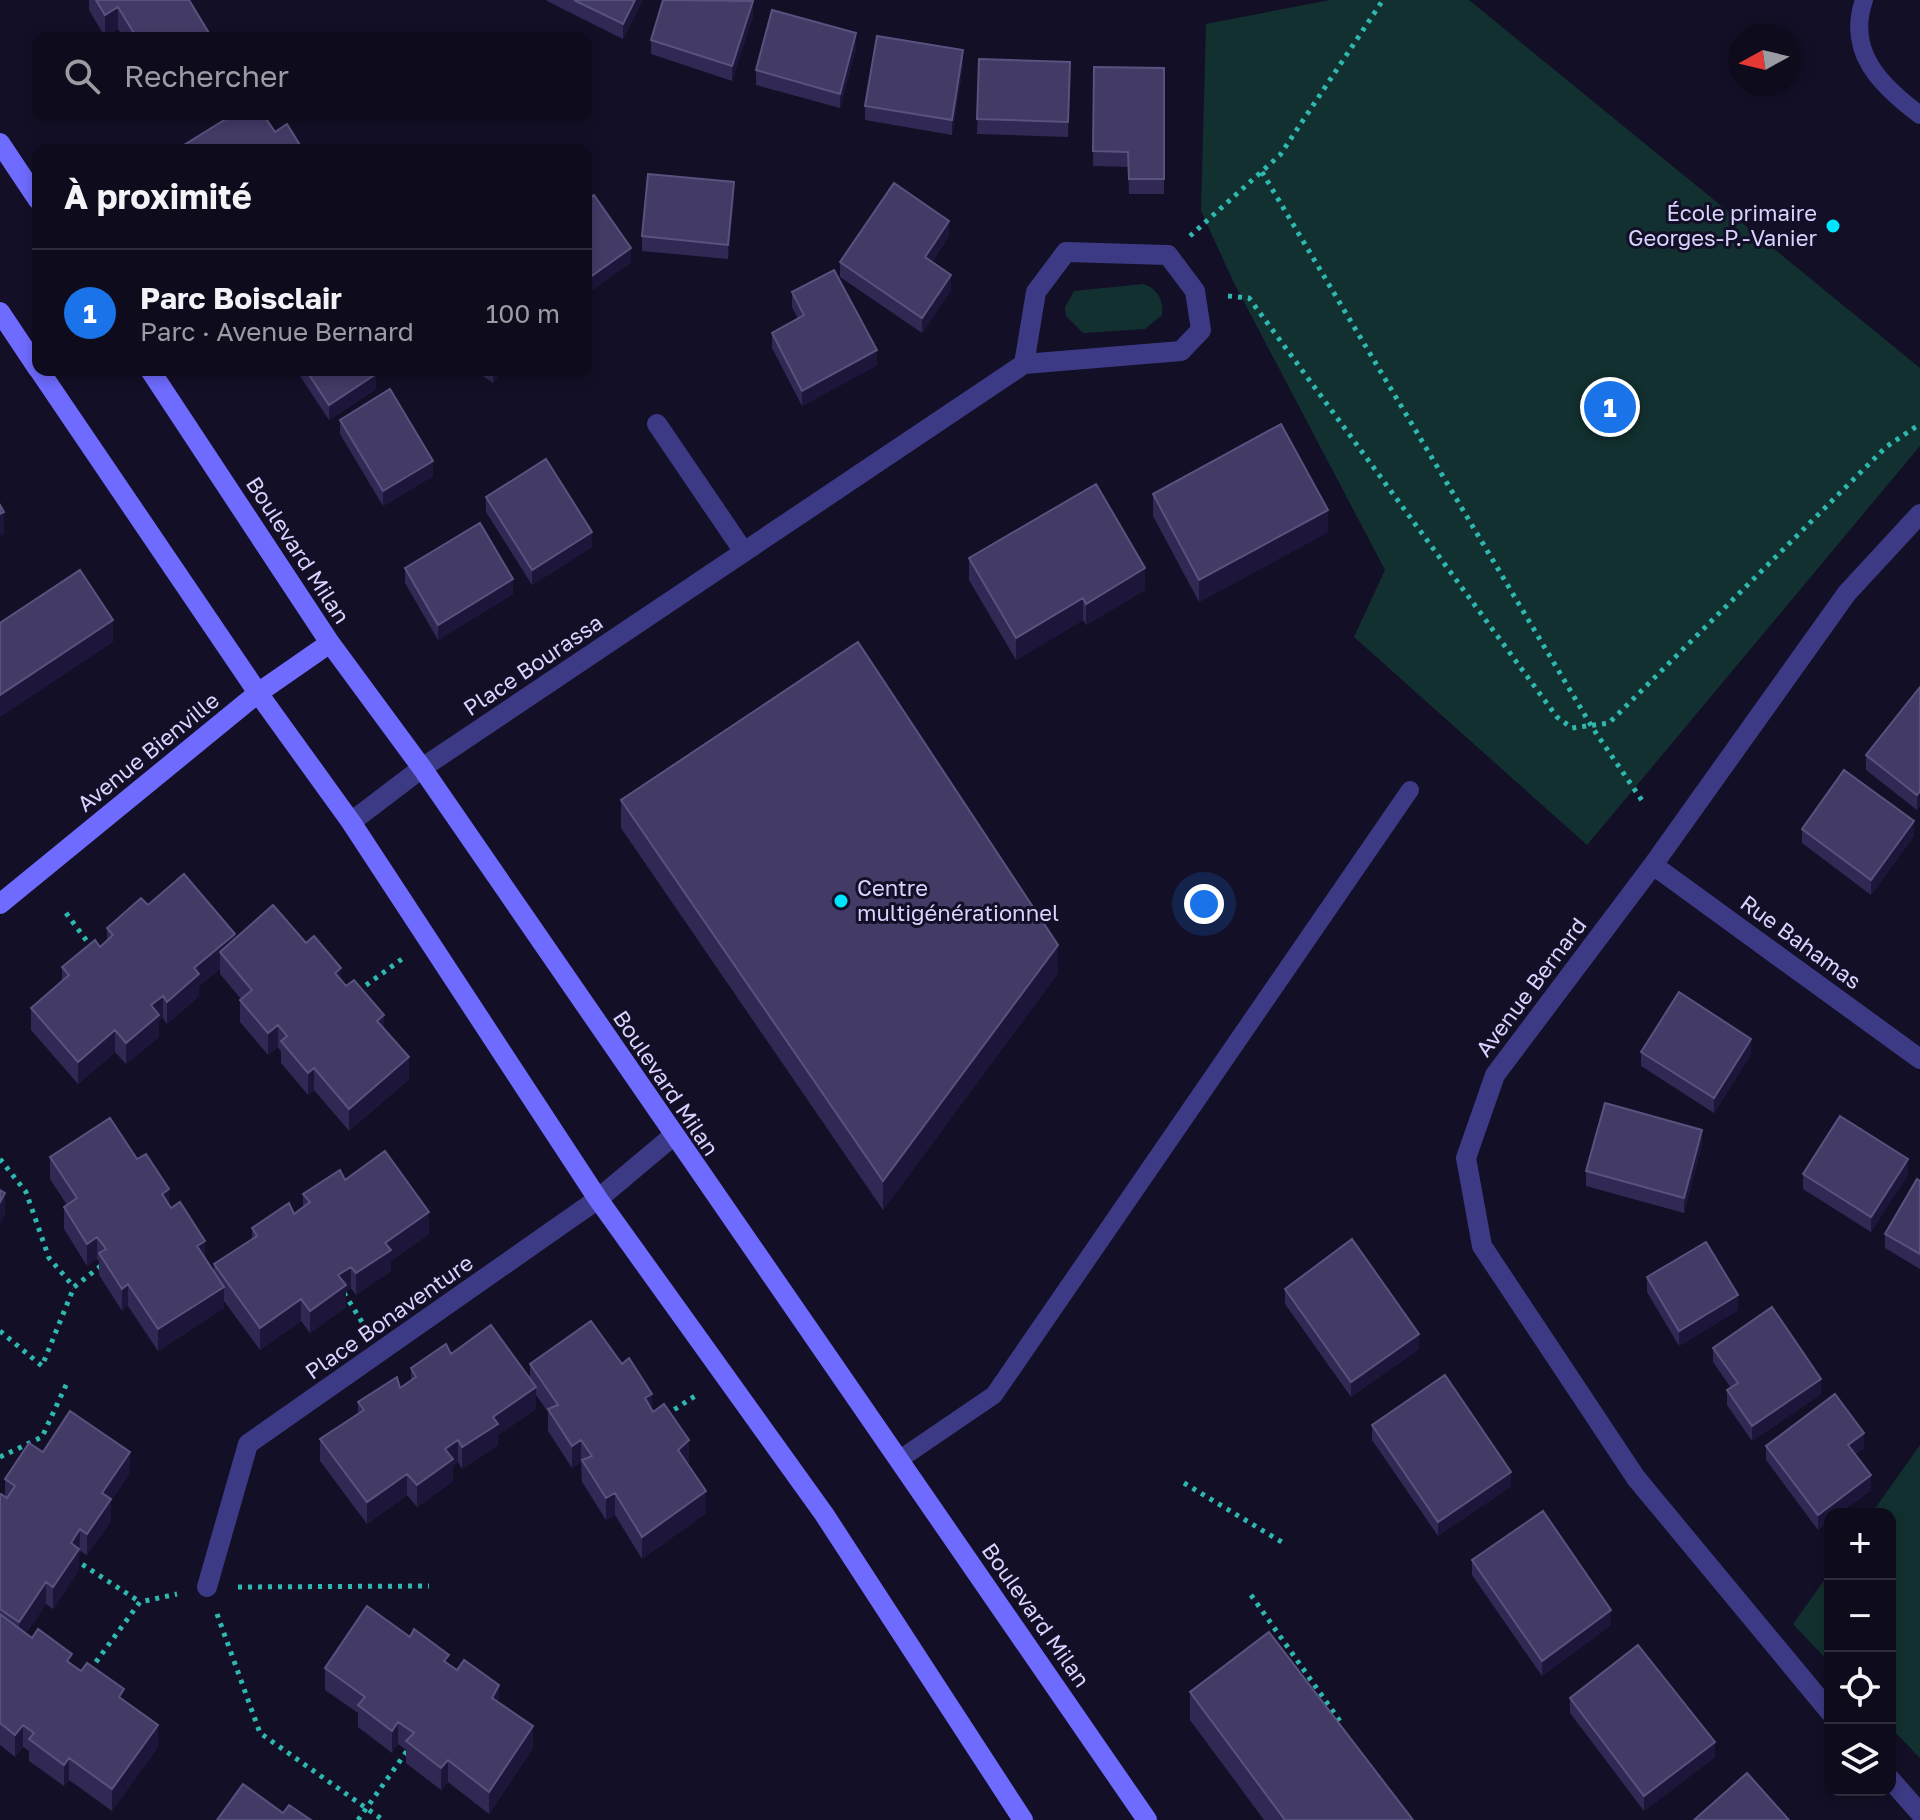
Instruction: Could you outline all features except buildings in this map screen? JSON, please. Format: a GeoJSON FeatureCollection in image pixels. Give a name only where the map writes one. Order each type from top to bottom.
{"type":"FeatureCollection","features":[{"type":"Feature","properties":{"kind":"main road"},"geometry":{"type":"LineString","coordinates":[[0,143],[32,191]]}},
{"type":"Feature","properties":{"kind":"main road"},"geometry":{"type":"LineString","coordinates":[[0,312],[32,360]]}},
{"type":"Feature","properties":{"kind":"main road"},"geometry":{"type":"LineString","coordinates":[[43,376],[258,693],[351,822],[598,1199],[824,1514],[1023,1820]]}},
{"type":"Feature","properties":{"kind":"main road","name":"Boulevard Milan"},"geometry":{"type":"LineString","coordinates":[[154,376],[330,643],[422,768],[1147,1820]]}},
{"type":"Feature","properties":{"kind":"main road","name":"Avenue Bienville"},"geometry":{"type":"LineString","coordinates":[[0,904],[258,693],[330,643]]}},
{"type":"Feature","properties":{"kind":"street"},"geometry":{"type":"LineString","coordinates":[[1024,364],[1036,292],[1066,252],[1168,255]]}},
{"type":"Feature","properties":{"kind":"street","name":"Place Bourassa"},"geometry":{"type":"LineString","coordinates":[[351,822],[422,768],[1024,364],[1181,351],[1201,330],[1195,291],[1168,255]]}},
{"type":"Feature","properties":{"kind":"street"},"geometry":{"type":"LineString","coordinates":[[657,424],[744,552]]}},
{"type":"Feature","properties":{"kind":"street","name":"Avenue Bernard"},"geometry":{"type":"LineString","coordinates":[[1824,1705],[1636,1478],[1482,1246],[1466,1158],[1495,1075],[1653,865],[1847,593],[1920,514]]}},
{"type":"Feature","properties":{"kind":"street","name":"Rue Bahamas"},"geometry":{"type":"LineString","coordinates":[[1653,865],[1920,1059]]}},
{"type":"Feature","properties":{"kind":"street","name":"Place Bonaventure"},"geometry":{"type":"LineString","coordinates":[[207,1587],[248,1444],[598,1199],[673,1136]]}},
{"type":"Feature","properties":{"kind":"street"},"geometry":{"type":"LineString","coordinates":[[1896,1786],[1920,1813]]}},
{"type":"Feature","properties":{"kind":"lane"},"geometry":{"type":"LineString","coordinates":[[1864,0],[1858,18],[1863,56],[1885,89],[1920,115]]}},
{"type":"Feature","properties":{"kind":"lane"},"geometry":{"type":"LineString","coordinates":[[900,1459],[994,1395],[1410,790]]}},
{"type":"Feature","properties":{"kind":"path"},"geometry":{"type":"LineString","coordinates":[[1168,255],[1280,155],[1383,0]]}},
{"type":"Feature","properties":{"kind":"path"},"geometry":{"type":"LineString","coordinates":[[1262,172],[1592,727],[1643,802]]}},
{"type":"Feature","properties":{"kind":"path"},"geometry":{"type":"LineString","coordinates":[[1195,291],[1249,298],[1557,717],[1572,728],[1609,723],[1886,447],[1920,424]]}},
{"type":"Feature","properties":{"kind":"path"},"geometry":{"type":"LineString","coordinates":[[66,913],[97,954]]}},
{"type":"Feature","properties":{"kind":"path"},"geometry":{"type":"LineString","coordinates":[[354,994],[404,958]]}},
{"type":"Feature","properties":{"kind":"path"},"geometry":{"type":"LineString","coordinates":[[0,1159],[26,1192],[49,1258],[74,1287]]}},
{"type":"Feature","properties":{"kind":"path"},"geometry":{"type":"LineString","coordinates":[[0,1331],[42,1366],[74,1287],[102,1265]]}},
{"type":"Feature","properties":{"kind":"path"},"geometry":{"type":"LineString","coordinates":[[0,1457],[42,1437],[67,1383]]}},
{"type":"Feature","properties":{"kind":"path"},"geometry":{"type":"LineString","coordinates":[[661,1418],[700,1392]]}},
{"type":"Feature","properties":{"kind":"path"},"geometry":{"type":"LineString","coordinates":[[1184,1483],[1285,1544]]}},
{"type":"Feature","properties":{"kind":"path"},"geometry":{"type":"LineString","coordinates":[[74,1559],[140,1602]]}},
{"type":"Feature","properties":{"kind":"path"},"geometry":{"type":"LineString","coordinates":[[85,1677],[140,1602],[207,1587],[429,1586]]}},
{"type":"Feature","properties":{"kind":"path"},"geometry":{"type":"LineString","coordinates":[[207,1587],[260,1733],[383,1820]]}},
{"type":"Feature","properties":{"kind":"path"},"geometry":{"type":"LineString","coordinates":[[1251,1595],[1342,1724],[1334,1729]]}},
{"type":"Feature","properties":{"kind":"path"},"geometry":{"type":"LineString","coordinates":[[358,1820],[407,1751]]}},
{"type":"Feature","properties":{"kind":"green space"},"geometry":{"type":"Polygon","coordinates":[[[1330,0],[1469,0],[1920,368],[1920,446],[1587,845],[1354,637],[1385,570],[1233,281],[1201,211],[1206,24],[1330,0]]]}},
{"type":"Feature","properties":{"kind":"green space"},"geometry":{"type":"Polygon","coordinates":[[[1143,284],[1156,292],[1162,310],[1162,315],[1145,329],[1083,333],[1066,316],[1065,307],[1074,291],[1143,284]]]}},
{"type":"Feature","properties":{"kind":"green space"},"geometry":{"type":"Polygon","coordinates":[[[1920,1445],[1920,1758],[1896,1733],[1896,1508],[1875,1508],[1920,1445]]]}},
{"type":"Feature","properties":{"kind":"green space"},"geometry":{"type":"Polygon","coordinates":[[[1824,1580],[1824,1657],[1793,1624],[1824,1580]]]}},
{"type":"Feature","properties":{"kind":"place","name":"École primaire Georges-P.-Vanier"},"geometry":{"type":"Point","coordinates":[1833,226]}},
{"type":"Feature","properties":{"kind":"place","name":"Parc Boisclair"},"geometry":{"type":"Point","coordinates":[1610,407]}},
{"type":"Feature","properties":{"kind":"place","name":"Centre multigénérationnel"},"geometry":{"type":"Point","coordinates":[841,901]}}]}
